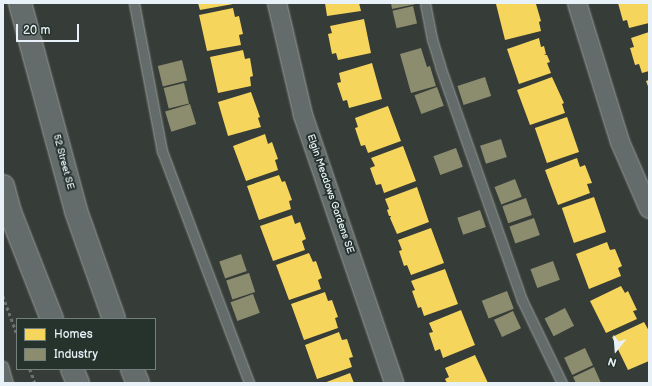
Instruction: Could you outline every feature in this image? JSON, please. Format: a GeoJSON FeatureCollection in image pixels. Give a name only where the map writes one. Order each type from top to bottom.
{"type":"FeatureCollection","features":[{"type":"Feature","properties":{"kind":"main road","name":"52 Street SE"},"geometry":{"type":"LineString","coordinates":[[20,3],[76,211],[114,318]]}},
{"type":"Feature","properties":{"kind":"main road"},"geometry":{"type":"LineString","coordinates":[[3,186],[10,212],[52,318]]}},
{"type":"Feature","properties":{"kind":"main road"},"geometry":{"type":"LineString","coordinates":[[72,370],[78,383]]}},
{"type":"Feature","properties":{"kind":"main road"},"geometry":{"type":"LineString","coordinates":[[132,370],[138,383]]}},
{"type":"Feature","properties":{"kind":"street","name":"Elgin Meadows Gardens SE"},"geometry":{"type":"LineString","coordinates":[[277,3],[303,115],[394,383]]}},
{"type":"Feature","properties":{"kind":"street"},"geometry":{"type":"LineString","coordinates":[[577,3],[620,142],[649,208]]}},
{"type":"Feature","properties":{"kind":"lane"},"geometry":{"type":"LineString","coordinates":[[134,3],[162,151],[249,383]]}},
{"type":"Feature","properties":{"kind":"lane"},"geometry":{"type":"LineString","coordinates":[[425,3],[432,39],[440,66],[522,300],[562,383]]}},
{"type":"Feature","properties":{"kind":"lane"},"geometry":{"type":"LineString","coordinates":[[3,366],[8,383]]}},
{"type":"Feature","properties":{"kind":"path"},"geometry":{"type":"LineString","coordinates":[[3,296],[16,331]]}},
{"type":"Feature","properties":{"kind":"path"},"geometry":{"type":"LineString","coordinates":[[30,370],[35,383]]}},
{"type":"Feature","properties":{"kind":"building: Homes"},"geometry":{"type":"Polygon","coordinates":[[[198,3],[233,3],[233,4],[200,10],[198,3]]]}},
{"type":"Feature","properties":{"kind":"building: Homes"},"geometry":{"type":"Polygon","coordinates":[[[325,3],[359,3],[361,11],[327,16],[325,3]]]}},
{"type":"Feature","properties":{"kind":"building: Homes"},"geometry":{"type":"Polygon","coordinates":[[[618,3],[649,3],[649,23],[629,28],[627,20],[623,21],[618,3]]]}},
{"type":"Feature","properties":{"kind":"building: Homes"},"geometry":{"type":"Polygon","coordinates":[[[496,4],[536,4],[541,21],[539,22],[541,31],[505,40],[496,4]]]}},
{"type":"Feature","properties":{"kind":"building: Homes"},"geometry":{"type":"Polygon","coordinates":[[[233,8],[235,17],[239,16],[243,34],[239,35],[241,45],[207,51],[199,15],[233,8]]]}},
{"type":"Feature","properties":{"kind":"building: Homes"},"geometry":{"type":"Polygon","coordinates":[[[364,19],[371,53],[338,60],[336,53],[332,54],[328,34],[332,33],[330,26],[364,19]]]}},
{"type":"Feature","properties":{"kind":"building: Homes"},"geometry":{"type":"Polygon","coordinates":[[[649,32],[649,71],[642,73],[639,64],[635,65],[630,48],[634,47],[631,38],[649,32]]]}},
{"type":"Feature","properties":{"kind":"building: Homes"},"geometry":{"type":"Polygon","coordinates":[[[539,38],[541,47],[544,46],[546,54],[544,55],[547,55],[550,62],[547,63],[551,73],[519,84],[507,49],[539,38]]]}},
{"type":"Feature","properties":{"kind":"building: Homes"},"geometry":{"type":"Polygon","coordinates":[[[243,50],[245,59],[250,58],[253,76],[250,77],[251,86],[218,93],[210,57],[243,50]]]}},
{"type":"Feature","properties":{"kind":"building: Homes"},"geometry":{"type":"Polygon","coordinates":[[[372,63],[382,99],[349,108],[347,100],[343,101],[337,83],[341,82],[339,73],[372,63]]]}},
{"type":"Feature","properties":{"kind":"building: Homes"},"geometry":{"type":"Polygon","coordinates":[[[552,77],[564,103],[562,104],[565,113],[530,125],[517,90],[552,77]]]}},
{"type":"Feature","properties":{"kind":"building: Homes"},"geometry":{"type":"Polygon","coordinates":[[[649,80],[649,89],[646,81],[649,80]]]}},
{"type":"Feature","properties":{"kind":"building: Homes"},"geometry":{"type":"Polygon","coordinates":[[[251,92],[260,117],[258,118],[261,127],[228,136],[218,102],[251,92]]]}},
{"type":"Feature","properties":{"kind":"building: Homes"},"geometry":{"type":"Polygon","coordinates":[[[388,106],[401,141],[368,153],[365,145],[361,146],[355,128],[358,127],[355,118],[388,106]]]}},
{"type":"Feature","properties":{"kind":"building: Homes"},"geometry":{"type":"Polygon","coordinates":[[[567,117],[579,152],[547,163],[535,128],[567,117]]]}},
{"type":"Feature","properties":{"kind":"building: Homes"},"geometry":{"type":"Polygon","coordinates":[[[265,134],[268,144],[272,142],[278,159],[275,160],[278,170],[246,181],[233,146],[265,134]]]}},
{"type":"Feature","properties":{"kind":"building: Homes"},"geometry":{"type":"Polygon","coordinates":[[[403,146],[416,181],[384,193],[381,184],[376,185],[370,168],[375,166],[371,158],[403,146]]]}},
{"type":"Feature","properties":{"kind":"building: Homes"},"geometry":{"type":"Polygon","coordinates":[[[577,158],[580,167],[585,165],[592,183],[587,184],[590,193],[558,205],[545,170],[577,158]]]}},
{"type":"Feature","properties":{"kind":"building: Homes"},"geometry":{"type":"Polygon","coordinates":[[[279,175],[282,182],[285,181],[292,200],[289,201],[291,209],[259,220],[247,186],[279,175]]]}},
{"type":"Feature","properties":{"kind":"building: Homes"},"geometry":{"type":"Polygon","coordinates":[[[417,187],[429,222],[397,234],[390,218],[391,216],[389,216],[387,210],[389,209],[385,199],[417,187]]]}},
{"type":"Feature","properties":{"kind":"building: Homes"},"geometry":{"type":"Polygon","coordinates":[[[594,197],[606,232],[574,243],[562,208],[594,197]]]}},
{"type":"Feature","properties":{"kind":"building: Homes"},"geometry":{"type":"Polygon","coordinates":[[[292,215],[295,224],[300,222],[306,239],[302,241],[305,250],[273,261],[260,226],[292,215]]]}},
{"type":"Feature","properties":{"kind":"building: Homes"},"geometry":{"type":"Polygon","coordinates":[[[431,228],[444,263],[411,275],[407,265],[404,266],[399,251],[402,250],[398,240],[431,228]]]}},
{"type":"Feature","properties":{"kind":"building: Homes"},"geometry":{"type":"Polygon","coordinates":[[[607,242],[610,250],[615,249],[622,266],[618,268],[621,276],[589,289],[576,254],[607,242]]]}},
{"type":"Feature","properties":{"kind":"building: Homes"},"geometry":{"type":"Polygon","coordinates":[[[309,253],[313,262],[316,261],[322,278],[318,280],[321,289],[289,300],[276,265],[309,253]]]}},
{"type":"Feature","properties":{"kind":"building: Homes"},"geometry":{"type":"Polygon","coordinates":[[[445,269],[458,304],[424,316],[421,307],[418,308],[412,291],[415,290],[411,281],[445,269]]]}},
{"type":"Feature","properties":{"kind":"building: Homes"},"geometry":{"type":"Polygon","coordinates":[[[621,286],[625,293],[628,291],[637,310],[633,311],[637,319],[606,333],[590,301],[621,286]]]}},
{"type":"Feature","properties":{"kind":"building: Homes"},"geometry":{"type":"Polygon","coordinates":[[[325,292],[328,301],[332,300],[338,317],[335,318],[338,328],[304,340],[291,304],[325,292]]]}},
{"type":"Feature","properties":{"kind":"building: Homes"},"geometry":{"type":"Polygon","coordinates":[[[461,310],[475,345],[443,358],[440,349],[435,351],[429,333],[433,332],[429,323],[461,310]]]}},
{"type":"Feature","properties":{"kind":"building: Homes"},"geometry":{"type":"Polygon","coordinates":[[[644,322],[649,331],[649,361],[628,370],[612,337],[644,322]]]}},
{"type":"Feature","properties":{"kind":"building: Homes"},"geometry":{"type":"Polygon","coordinates":[[[339,332],[342,340],[347,339],[353,357],[349,358],[352,367],[317,379],[305,345],[339,332]]]}},
{"type":"Feature","properties":{"kind":"building: Homes"},"geometry":{"type":"Polygon","coordinates":[[[475,355],[488,383],[447,383],[445,379],[449,377],[445,368],[475,355]]]}},
{"type":"Feature","properties":{"kind":"building: Homes"},"geometry":{"type":"Polygon","coordinates":[[[350,373],[354,383],[324,383],[350,373]]]}},
{"type":"Feature","properties":{"kind":"building: Industry"},"geometry":{"type":"Polygon","coordinates":[[[391,3],[416,3],[416,4],[392,9],[391,3]]]}},
{"type":"Feature","properties":{"kind":"building: Industry"},"geometry":{"type":"Polygon","coordinates":[[[413,6],[417,24],[397,28],[393,11],[413,6]]]}},
{"type":"Feature","properties":{"kind":"building: Industry"},"geometry":{"type":"Polygon","coordinates":[[[421,48],[427,67],[430,66],[436,86],[411,93],[400,54],[421,48]]]}},
{"type":"Feature","properties":{"kind":"building: Industry"},"geometry":{"type":"Polygon","coordinates":[[[182,60],[187,80],[163,86],[158,66],[182,60]]]}},
{"type":"Feature","properties":{"kind":"building: Industry"},"geometry":{"type":"Polygon","coordinates":[[[485,77],[491,96],[464,105],[457,86],[485,77]]]}},
{"type":"Feature","properties":{"kind":"building: Industry"},"geometry":{"type":"Polygon","coordinates":[[[184,83],[189,103],[169,108],[164,88],[184,83]]]}},
{"type":"Feature","properties":{"kind":"building: Industry"},"geometry":{"type":"Polygon","coordinates":[[[437,87],[444,106],[421,114],[414,95],[437,87]]]}},
{"type":"Feature","properties":{"kind":"building: Industry"},"geometry":{"type":"Polygon","coordinates":[[[190,104],[196,124],[171,132],[165,112],[190,104]]]}},
{"type":"Feature","properties":{"kind":"building: Industry"},"geometry":{"type":"Polygon","coordinates":[[[501,139],[507,157],[486,164],[480,146],[501,139]]]}},
{"type":"Feature","properties":{"kind":"building: Industry"},"geometry":{"type":"Polygon","coordinates":[[[456,148],[463,167],[440,175],[433,156],[456,148]]]}},
{"type":"Feature","properties":{"kind":"building: Industry"},"geometry":{"type":"Polygon","coordinates":[[[515,179],[522,197],[501,205],[494,187],[515,179]]]}},
{"type":"Feature","properties":{"kind":"building: Industry"},"geometry":{"type":"Polygon","coordinates":[[[526,198],[532,215],[508,223],[502,206],[526,198]]]}},
{"type":"Feature","properties":{"kind":"building: Industry"},"geometry":{"type":"Polygon","coordinates":[[[480,210],[486,227],[463,235],[457,218],[480,210]]]}},
{"type":"Feature","properties":{"kind":"building: Industry"},"geometry":{"type":"Polygon","coordinates":[[[534,218],[540,235],[515,243],[509,226],[534,218]]]}},
{"type":"Feature","properties":{"kind":"building: Industry"},"geometry":{"type":"Polygon","coordinates":[[[241,254],[247,271],[225,279],[219,261],[241,254]]]}},
{"type":"Feature","properties":{"kind":"building: Industry"},"geometry":{"type":"Polygon","coordinates":[[[553,261],[560,280],[537,288],[530,269],[553,261]]]}},
{"type":"Feature","properties":{"kind":"building: Industry"},"geometry":{"type":"Polygon","coordinates":[[[249,273],[255,292],[232,299],[226,280],[249,273]]]}},
{"type":"Feature","properties":{"kind":"building: Industry"},"geometry":{"type":"Polygon","coordinates":[[[507,291],[514,309],[489,318],[482,301],[507,291]]]}},
{"type":"Feature","properties":{"kind":"building: Industry"},"geometry":{"type":"Polygon","coordinates":[[[253,294],[260,313],[237,321],[230,302],[253,294]]]}},
{"type":"Feature","properties":{"kind":"building: Industry"},"geometry":{"type":"Polygon","coordinates":[[[565,308],[574,326],[554,336],[545,318],[565,308]]]}},
{"type":"Feature","properties":{"kind":"building: Industry"},"geometry":{"type":"Polygon","coordinates":[[[513,311],[521,328],[502,337],[494,320],[513,311]]]}},
{"type":"Feature","properties":{"kind":"building: Industry"},"geometry":{"type":"Polygon","coordinates":[[[585,348],[593,365],[572,375],[564,358],[585,348]]]}},
{"type":"Feature","properties":{"kind":"building: Industry"},"geometry":{"type":"Polygon","coordinates":[[[594,367],[601,383],[576,383],[573,377],[594,367]]]}}]}
